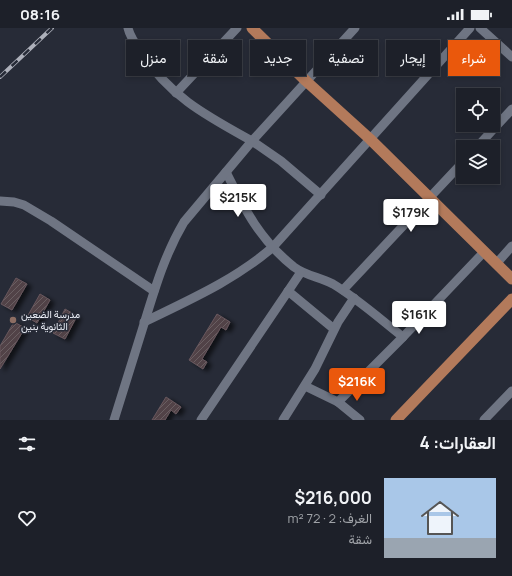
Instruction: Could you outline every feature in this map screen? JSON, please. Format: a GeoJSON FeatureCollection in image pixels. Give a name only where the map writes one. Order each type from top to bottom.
{"type":"FeatureCollection","features":[{"type":"Feature","properties":{"kind":"main road"},"geometry":{"type":"LineString","coordinates":[[252,28],[370,139],[512,279]]}},
{"type":"Feature","properties":{"kind":"main road"},"geometry":{"type":"LineString","coordinates":[[396,420],[512,299]]}},
{"type":"Feature","properties":{"kind":"street"},"geometry":{"type":"LineString","coordinates":[[128,28],[134,42],[146,61],[176,93],[210,118],[252,141],[281,161],[321,195]]}},
{"type":"Feature","properties":{"kind":"street"},"geometry":{"type":"LineString","coordinates":[[176,93],[237,28]]}},
{"type":"Feature","properties":{"kind":"street"},"geometry":{"type":"LineString","coordinates":[[114,420],[154,291],[175,236],[184,222],[252,141],[355,28]]}},
{"type":"Feature","properties":{"kind":"street"},"geometry":{"type":"LineString","coordinates":[[144,322],[214,288],[261,257],[273,247],[470,28]]}},
{"type":"Feature","properties":{"kind":"street"},"geometry":{"type":"LineString","coordinates":[[480,28],[512,57]]}},
{"type":"Feature","properties":{"kind":"street"},"geometry":{"type":"LineString","coordinates":[[484,140],[512,110]]}},
{"type":"Feature","properties":{"kind":"street"},"geometry":{"type":"LineString","coordinates":[[343,290],[456,170]]}},
{"type":"Feature","properties":{"kind":"street"},"geometry":{"type":"LineString","coordinates":[[226,172],[251,220],[261,234],[289,263],[301,272],[325,279],[343,290],[403,336]]}},
{"type":"Feature","properties":{"kind":"street"},"geometry":{"type":"LineString","coordinates":[[0,201],[14,202],[24,205],[51,221],[154,291]]}},
{"type":"Feature","properties":{"kind":"street"},"geometry":{"type":"LineString","coordinates":[[496,264],[512,246]]}},
{"type":"Feature","properties":{"kind":"street"},"geometry":{"type":"LineString","coordinates":[[338,402],[484,252]]}},
{"type":"Feature","properties":{"kind":"street"},"geometry":{"type":"LineString","coordinates":[[201,420],[301,272]]}},
{"type":"Feature","properties":{"kind":"street"},"geometry":{"type":"LineString","coordinates":[[288,291],[334,329]]}},
{"type":"Feature","properties":{"kind":"street"},"geometry":{"type":"LineString","coordinates":[[283,420],[305,386],[321,358],[334,329],[354,298]]}},
{"type":"Feature","properties":{"kind":"street"},"geometry":{"type":"LineString","coordinates":[[305,386],[338,402],[360,420]]}},
{"type":"Feature","properties":{"kind":"street"},"geometry":{"type":"LineString","coordinates":[[484,420],[512,391]]}},
{"type":"Feature","properties":{"kind":"building"},"geometry":{"type":"Polygon","coordinates":[[[16,278],[27,284],[12,310],[1,304],[16,278]]]}},
{"type":"Feature","properties":{"kind":"building"},"geometry":{"type":"Polygon","coordinates":[[[40,294],[50,300],[37,323],[27,317],[40,294]]]}},
{"type":"Feature","properties":{"kind":"building"},"geometry":{"type":"Polygon","coordinates":[[[65,309],[77,316],[65,339],[53,333],[65,309]]]}},
{"type":"Feature","properties":{"kind":"building"},"geometry":{"type":"Polygon","coordinates":[[[217,314],[230,322],[226,330],[221,327],[202,359],[207,362],[203,369],[189,360],[217,314]]]}},
{"type":"Feature","properties":{"kind":"building"},"geometry":{"type":"Polygon","coordinates":[[[14,322],[25,328],[0,369],[0,346],[14,322]]]}},
{"type":"Feature","properties":{"kind":"building"},"geometry":{"type":"Polygon","coordinates":[[[166,397],[181,407],[176,414],[171,410],[165,420],[152,420],[166,397]]]}},
{"type":"Feature","properties":{"kind":"railway"},"geometry":{"type":"LineString","coordinates":[[0,77],[52,28]]}},
{"type":"Feature","properties":{"kind":"place","name":"مدرسة الضعين الثانوية بنين"},"geometry":{"type":"Point","coordinates":[13,320]}}]}
